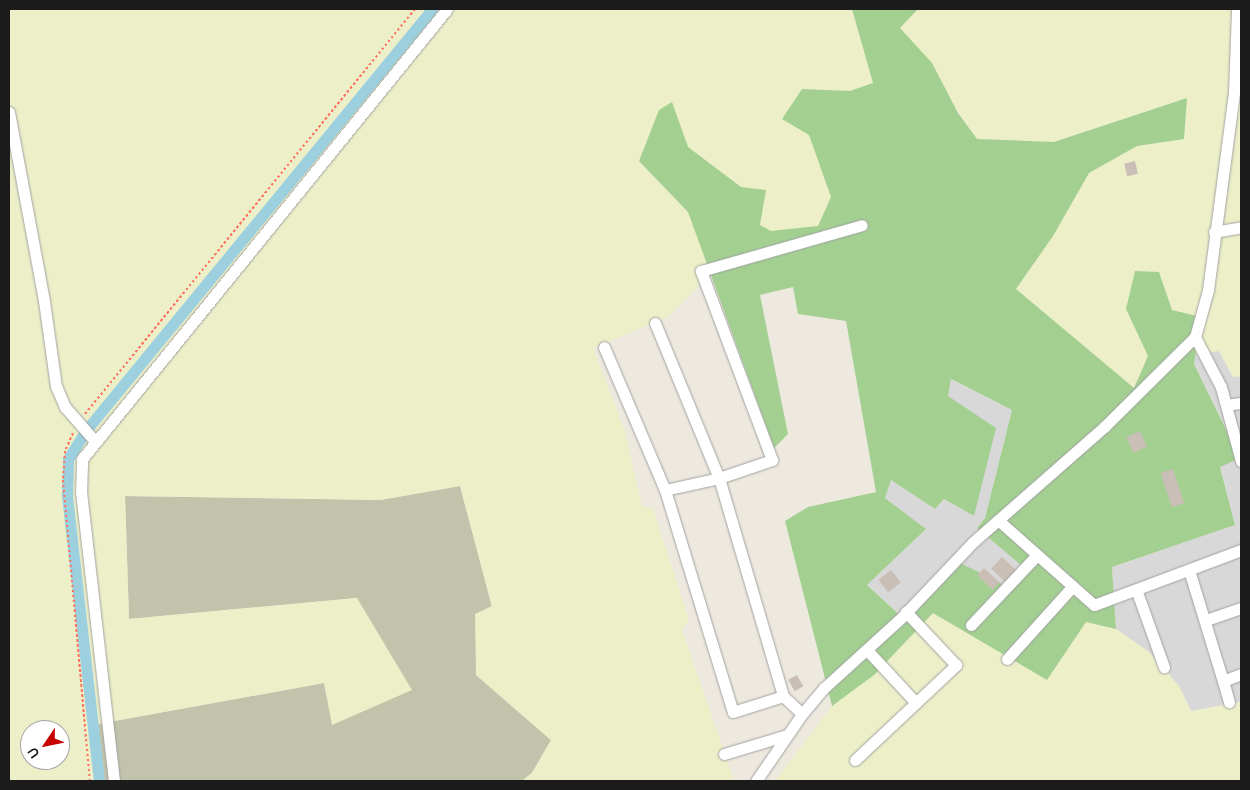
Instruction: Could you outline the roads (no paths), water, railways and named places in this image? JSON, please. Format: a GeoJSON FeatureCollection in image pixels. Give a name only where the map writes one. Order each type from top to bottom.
{"type":"FeatureCollection","features":[{"type":"Feature","properties":{"kind":"street"},"geometry":{"type":"LineString","coordinates":[[114,781],[80,476],[82,459],[91,437],[448,9]]}},
{"type":"Feature","properties":{"kind":"street"},"geometry":{"type":"LineString","coordinates":[[756,781],[802,714],[829,683],[867,650],[998,520],[1104,427],[1195,337],[1208,290],[1214,232],[1234,92],[1237,9]]}},
{"type":"Feature","properties":{"kind":"street"},"geometry":{"type":"LineString","coordinates":[[9,112],[44,301],[56,386],[63,404],[91,437]]}},
{"type":"Feature","properties":{"kind":"street"},"geometry":{"type":"LineString","coordinates":[[665,490],[719,478],[772,460],[701,271],[862,225]]}},
{"type":"Feature","properties":{"kind":"street"},"geometry":{"type":"LineString","coordinates":[[1214,232],[1241,227]]}},
{"type":"Feature","properties":{"kind":"street"},"geometry":{"type":"LineString","coordinates":[[655,323],[719,478],[783,696],[802,714]]}},
{"type":"Feature","properties":{"kind":"street"},"geometry":{"type":"LineString","coordinates":[[1195,337],[1213,366],[1239,447],[1241,461]]}},
{"type":"Feature","properties":{"kind":"street"},"geometry":{"type":"LineString","coordinates":[[604,347],[665,490],[733,712],[783,696]]}},
{"type":"Feature","properties":{"kind":"street"},"geometry":{"type":"LineString","coordinates":[[1226,405],[1241,403]]}},
{"type":"Feature","properties":{"kind":"street"},"geometry":{"type":"LineString","coordinates":[[998,520],[1094,606],[1137,592],[1241,550]]}},
{"type":"Feature","properties":{"kind":"street"},"geometry":{"type":"LineString","coordinates":[[971,625],[1037,555]]}},
{"type":"Feature","properties":{"kind":"street"},"geometry":{"type":"LineString","coordinates":[[1189,570],[1206,620],[1229,702]]}},
{"type":"Feature","properties":{"kind":"street"},"geometry":{"type":"LineString","coordinates":[[1006,659],[1073,586]]}},
{"type":"Feature","properties":{"kind":"street"},"geometry":{"type":"LineString","coordinates":[[1137,592],[1164,667]]}},
{"type":"Feature","properties":{"kind":"street"},"geometry":{"type":"LineString","coordinates":[[1206,620],[1241,608]]}},
{"type":"Feature","properties":{"kind":"street"},"geometry":{"type":"LineString","coordinates":[[855,760],[956,666],[906,612]]}},
{"type":"Feature","properties":{"kind":"street"},"geometry":{"type":"LineString","coordinates":[[867,650],[916,703]]}},
{"type":"Feature","properties":{"kind":"street"},"geometry":{"type":"LineString","coordinates":[[1223,681],[1241,674]]}},
{"type":"Feature","properties":{"kind":"street"},"geometry":{"type":"LineString","coordinates":[[724,754],[787,735]]}},
{"type":"Feature","properties":{"kind":"waterway"},"geometry":{"type":"LineString","coordinates":[[99,781],[67,494],[68,459],[87,429],[432,9]]}}]}
